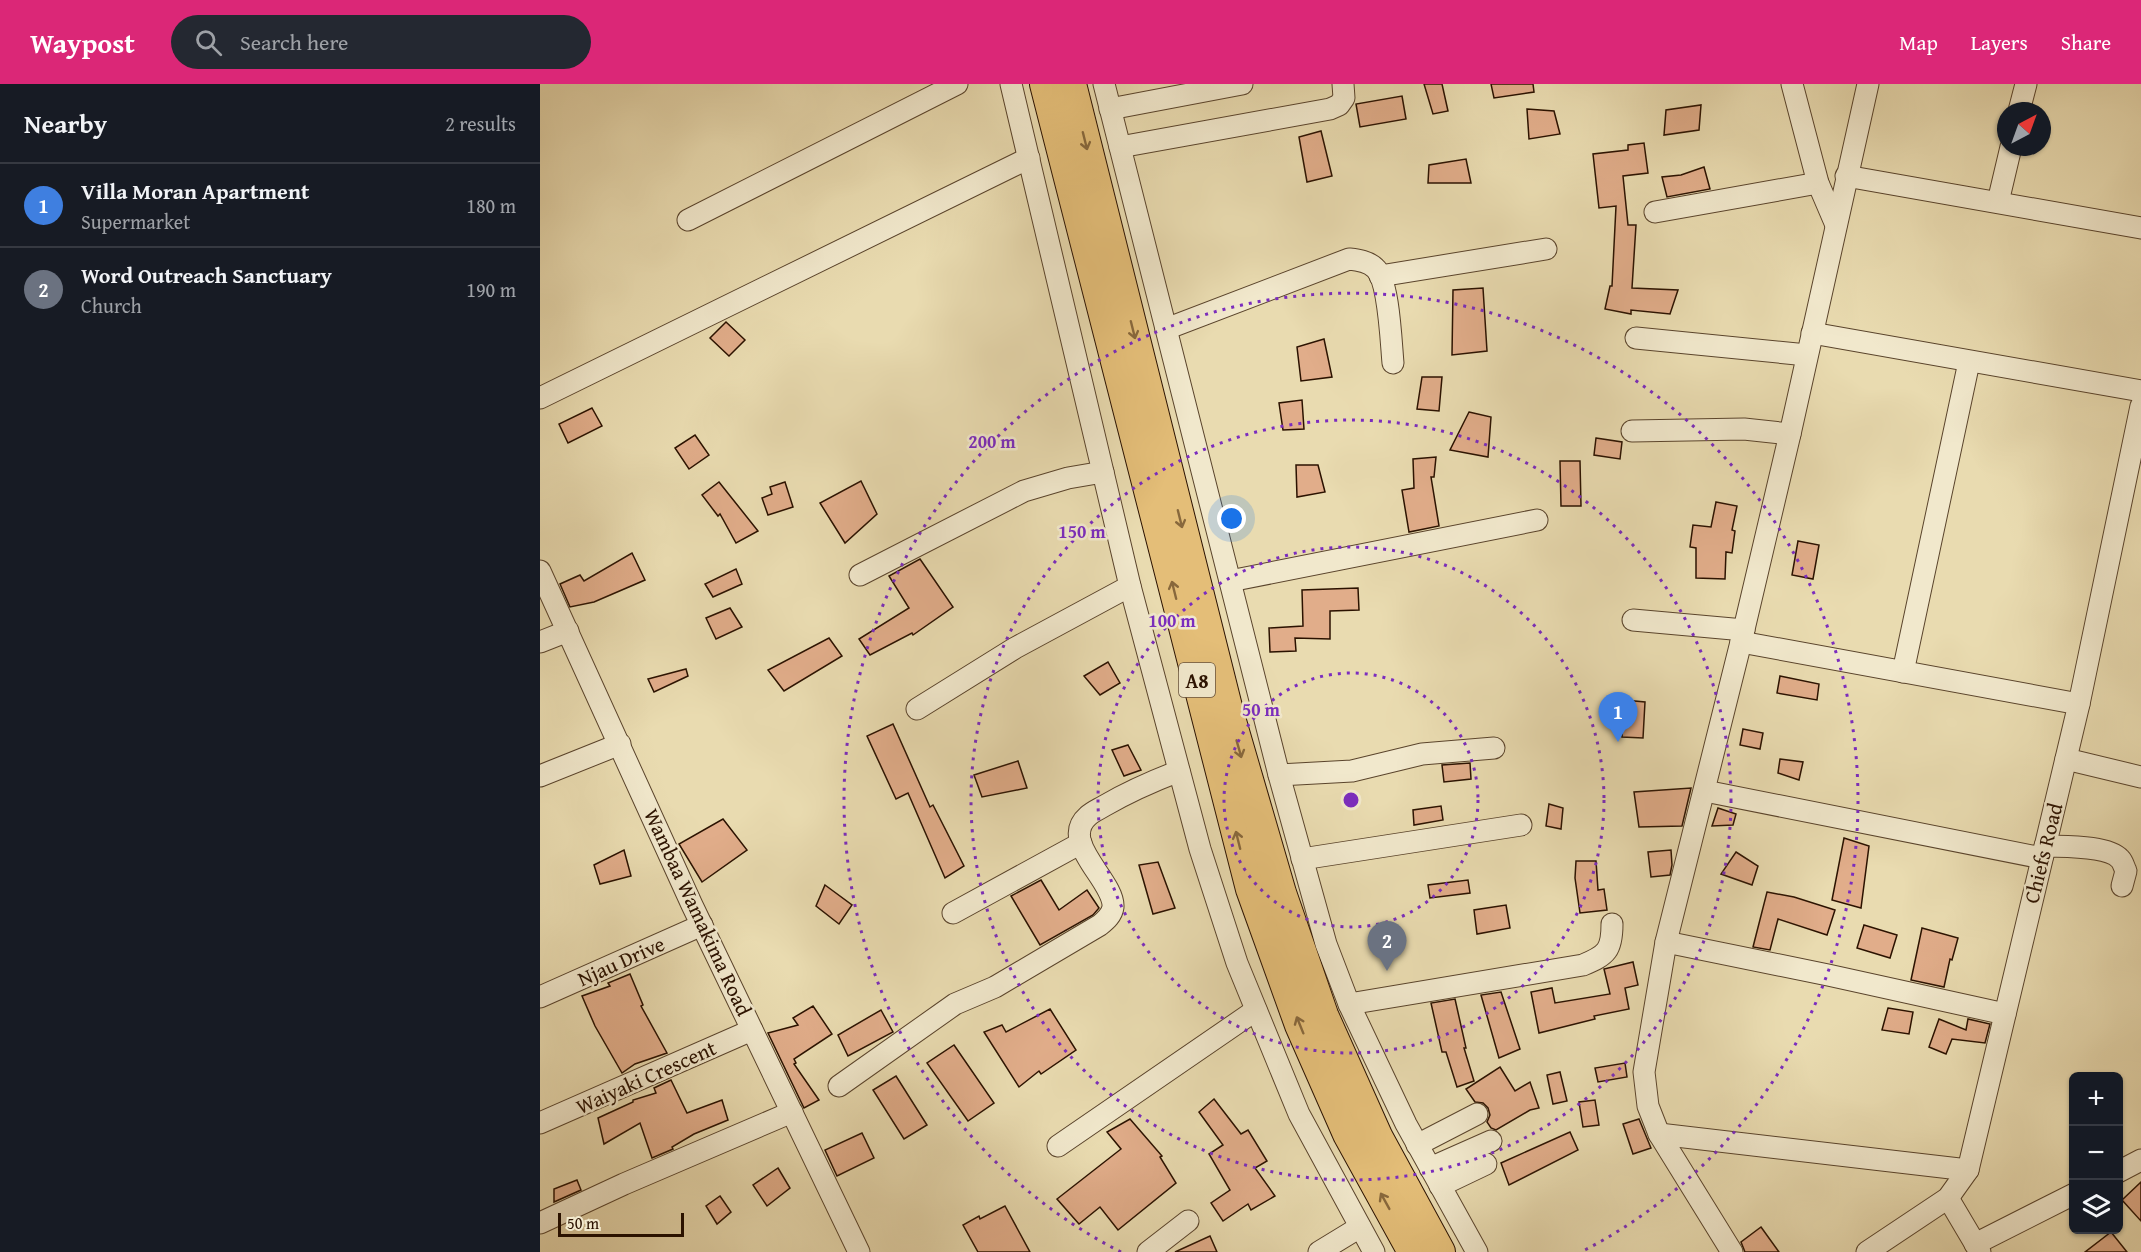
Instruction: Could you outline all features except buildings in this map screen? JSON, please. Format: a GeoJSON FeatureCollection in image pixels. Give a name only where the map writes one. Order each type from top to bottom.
{"type":"FeatureCollection","features":[{"type":"Feature","properties":{"kind":"highway","name":"A8"},"geometry":{"type":"LineString","coordinates":[[1045,84],[1251,889],[1300,1025],[1348,1134],[1413,1252]]}},
{"type":"Feature","properties":{"kind":"highway","name":"A8"},"geometry":{"type":"LineString","coordinates":[[1071,84],[1228,711],[1285,904],[1323,1015],[1378,1138],[1440,1252]]}},
{"type":"Feature","properties":{"kind":"street"},"geometry":{"type":"LineString","coordinates":[[688,220],[957,84]]}},
{"type":"Feature","properties":{"kind":"street"},"geometry":{"type":"LineString","coordinates":[[1011,84],[1130,586],[1200,849],[1237,963],[1299,1114],[1374,1252]]}},
{"type":"Feature","properties":{"kind":"street"},"geometry":{"type":"LineString","coordinates":[[1104,84],[1278,775],[1326,944],[1349,1004],[1417,1145],[1477,1252]]}},
{"type":"Feature","properties":{"kind":"street"},"geometry":{"type":"LineString","coordinates":[[1110,109],[1242,84]]}},
{"type":"Feature","properties":{"kind":"street"},"geometry":{"type":"LineString","coordinates":[[1120,147],[1330,109],[1339,105],[1344,98],[1343,84]]}},
{"type":"Feature","properties":{"kind":"street"},"geometry":{"type":"LineString","coordinates":[[1792,84],[1818,183],[1836,225]]}},
{"type":"Feature","properties":{"kind":"street"},"geometry":{"type":"LineString","coordinates":[[1732,1252],[1659,1134],[1648,1106],[1644,1072],[1666,942],[1743,636],[1868,84]]}},
{"type":"Feature","properties":{"kind":"street"},"geometry":{"type":"LineString","coordinates":[[2021,102],[2026,84]]}},
{"type":"Feature","properties":{"kind":"street"},"geometry":{"type":"LineString","coordinates":[[1998,202],[2009,156]]}},
{"type":"Feature","properties":{"kind":"street"},"geometry":{"type":"LineString","coordinates":[[540,398],[1029,158]]}},
{"type":"Feature","properties":{"kind":"street"},"geometry":{"type":"LineString","coordinates":[[1846,176],[2141,228]]}},
{"type":"Feature","properties":{"kind":"street"},"geometry":{"type":"LineString","coordinates":[[1655,212],[1818,183]]}},
{"type":"Feature","properties":{"kind":"street"},"geometry":{"type":"LineString","coordinates":[[1380,276],[1546,249]]}},
{"type":"Feature","properties":{"kind":"street"},"geometry":{"type":"LineString","coordinates":[[1166,329],[1349,259],[1362,261],[1376,268],[1384,283],[1394,363]]}},
{"type":"Feature","properties":{"kind":"street"},"geometry":{"type":"LineString","coordinates":[[1812,333],[2141,391]]}},
{"type":"Feature","properties":{"kind":"street"},"geometry":{"type":"LineString","coordinates":[[1636,338],[1807,355]]}},
{"type":"Feature","properties":{"kind":"street"},"geometry":{"type":"LineString","coordinates":[[1903,672],[1969,362]]}},
{"type":"Feature","properties":{"kind":"street"},"geometry":{"type":"LineString","coordinates":[[1151,403],[1193,438]]}},
{"type":"Feature","properties":{"kind":"street","name":"Chiefs Road"},"geometry":{"type":"LineString","coordinates":[[1867,1252],[1948,1198],[1968,1170],[2079,704],[2136,452],[2141,406]]}},
{"type":"Feature","properties":{"kind":"street"},"geometry":{"type":"LineString","coordinates":[[1632,431],[1744,429],[1790,434]]}},
{"type":"Feature","properties":{"kind":"street"},"geometry":{"type":"LineString","coordinates":[[860,575],[1024,491],[1068,478],[1103,472]]}},
{"type":"Feature","properties":{"kind":"street"},"geometry":{"type":"LineString","coordinates":[[1230,581],[1537,520]]}},
{"type":"Feature","properties":{"kind":"street","name":"Wambaa Wamakima Road"},"geometry":{"type":"LineString","coordinates":[[540,571],[702,925],[859,1252]]}},
{"type":"Feature","properties":{"kind":"street"},"geometry":{"type":"LineString","coordinates":[[917,709],[1015,648],[1130,586]]}},
{"type":"Feature","properties":{"kind":"street"},"geometry":{"type":"LineString","coordinates":[[1633,620],[1743,636],[1903,672],[2079,704]]}},
{"type":"Feature","properties":{"kind":"street"},"geometry":{"type":"LineString","coordinates":[[540,642],[568,631]]}},
{"type":"Feature","properties":{"kind":"street"},"geometry":{"type":"LineString","coordinates":[[540,776],[620,744]]}},
{"type":"Feature","properties":{"kind":"street"},"geometry":{"type":"LineString","coordinates":[[1278,775],[1352,771],[1422,754],[1494,748]]}},
{"type":"Feature","properties":{"kind":"street"},"geometry":{"type":"LineString","coordinates":[[2066,759],[2141,777]]}},
{"type":"Feature","properties":{"kind":"street"},"geometry":{"type":"LineString","coordinates":[[839,1086],[955,1004],[995,987],[1109,918],[1113,909],[1112,898],[1081,843],[1081,827],[1087,817],[1128,792],[1179,771]]}},
{"type":"Feature","properties":{"kind":"street"},"geometry":{"type":"LineString","coordinates":[[1705,791],[2043,852],[2084,848],[2112,853],[2119,858],[2126,871],[2122,886]]}},
{"type":"Feature","properties":{"kind":"street"},"geometry":{"type":"LineString","coordinates":[[1302,859],[1521,825]]}},
{"type":"Feature","properties":{"kind":"street"},"geometry":{"type":"LineString","coordinates":[[953,913],[1081,843]]}},
{"type":"Feature","properties":{"kind":"street"},"geometry":{"type":"LineString","coordinates":[[1349,1004],[1583,965],[1598,959],[1607,951],[1612,942],[1612,924]]}},
{"type":"Feature","properties":{"kind":"street","name":"Njau Drive"},"geometry":{"type":"LineString","coordinates":[[540,997],[702,925]]}},
{"type":"Feature","properties":{"kind":"street"},"geometry":{"type":"LineString","coordinates":[[1666,942],[2005,1014]]}},
{"type":"Feature","properties":{"kind":"street"},"geometry":{"type":"LineString","coordinates":[[1058,1146],[1256,1010]]}},
{"type":"Feature","properties":{"kind":"street","name":"Waiyaki Crescent"},"geometry":{"type":"LineString","coordinates":[[540,1124],[752,1030]]}},
{"type":"Feature","properties":{"kind":"street"},"geometry":{"type":"LineString","coordinates":[[540,1223],[792,1112]]}},
{"type":"Feature","properties":{"kind":"street"},"geometry":{"type":"LineString","coordinates":[[1417,1145],[1477,1114]]}},
{"type":"Feature","properties":{"kind":"street"},"geometry":{"type":"LineString","coordinates":[[1659,1134],[1968,1170]]}},
{"type":"Feature","properties":{"kind":"street"},"geometry":{"type":"LineString","coordinates":[[1435,1177],[1491,1141]]}},
{"type":"Feature","properties":{"kind":"street"},"geometry":{"type":"LineString","coordinates":[[2123,1169],[2141,1160]]}},
{"type":"Feature","properties":{"kind":"street"},"geometry":{"type":"LineString","coordinates":[[1435,1177],[1486,1164]]}},
{"type":"Feature","properties":{"kind":"street"},"geometry":{"type":"LineString","coordinates":[[1948,1198],[1977,1248],[2069,1196]]}},
{"type":"Feature","properties":{"kind":"street"},"geometry":{"type":"LineString","coordinates":[[1148,1252],[1188,1221]]}},
{"type":"Feature","properties":{"kind":"street"},"geometry":{"type":"LineString","coordinates":[[1319,1252],[1360,1227]]}},
{"type":"Feature","properties":{"kind":"place","name":"Villa Moran Apartment"},"geometry":{"type":"Point","coordinates":[1618,742]}},
{"type":"Feature","properties":{"kind":"place","name":"Word Outreach Sanctuary"},"geometry":{"type":"Point","coordinates":[1387,971]}}]}
